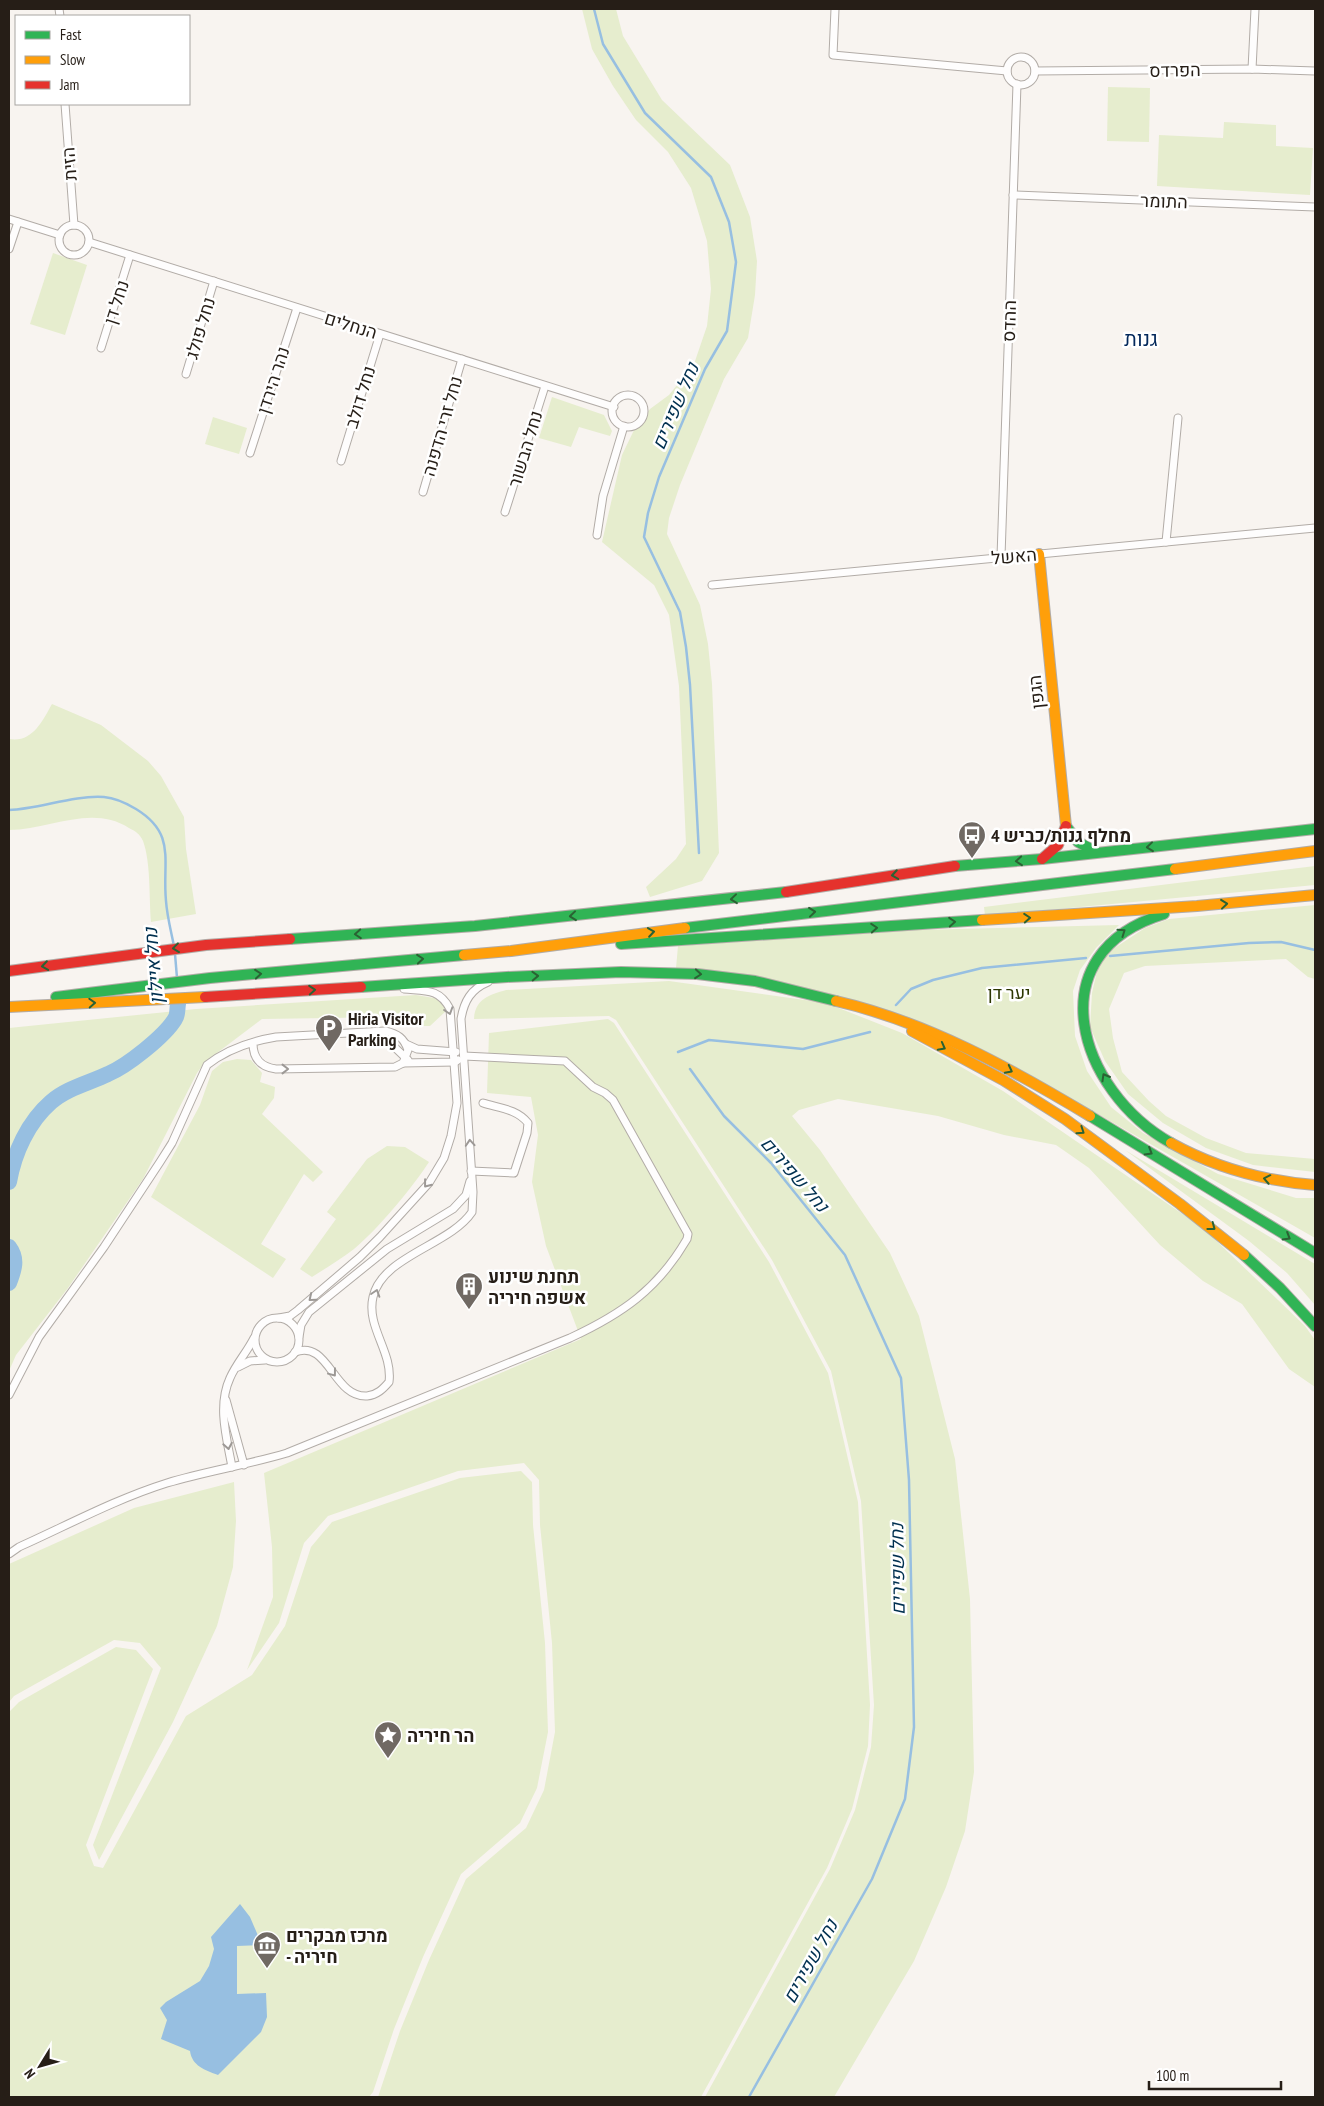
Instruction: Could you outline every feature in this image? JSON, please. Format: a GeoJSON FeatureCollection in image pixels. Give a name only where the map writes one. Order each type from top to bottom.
{"type":"FeatureCollection","features":[{"type":"Feature","properties":{"kind":"main road","name":"הגפן"},"geometry":{"type":"LineString","coordinates":[[1039,554],[1066,826]]}},
{"type":"Feature","properties":{"kind":"main road"},"geometry":{"type":"LineString","coordinates":[[1198,842],[1315,821]]}},
{"type":"Feature","properties":{"kind":"main road"},"geometry":{"type":"LineString","coordinates":[[1066,826],[1069,834],[1079,844],[1087,849],[1098,852]]}},
{"type":"Feature","properties":{"kind":"main road"},"geometry":{"type":"LineString","coordinates":[[1042,859],[1060,844],[1066,826]]}},
{"type":"Feature","properties":{"kind":"main road"},"geometry":{"type":"LineString","coordinates":[[9,971],[206,945],[495,924],[759,896],[943,868],[1315,829]]}},
{"type":"Feature","properties":{"kind":"main road"},"geometry":{"type":"LineString","coordinates":[[511,951],[749,919],[989,892],[1315,851]]}},
{"type":"Feature","properties":{"kind":"main road"},"geometry":{"type":"LineString","coordinates":[[9,1003],[210,978],[511,951],[1197,906],[1315,894]]}},
{"type":"Feature","properties":{"kind":"main road"},"geometry":{"type":"LineString","coordinates":[[1197,906],[1134,924],[1116,936],[1107,945],[1090,972],[1082,1009],[1084,1026],[1094,1053],[1111,1086],[1125,1106],[1139,1120],[1165,1139],[1208,1161],[1264,1179],[1315,1185]]}},
{"type":"Feature","properties":{"kind":"main road"},"geometry":{"type":"LineString","coordinates":[[9,1007],[507,977],[644,972],[697,974],[773,985],[868,1008],[942,1036],[1042,1087],[1315,1253]]}},
{"type":"Feature","properties":{"kind":"main road"},"geometry":{"type":"LineString","coordinates":[[868,1008],[976,1065],[1033,1098],[1097,1142],[1226,1238],[1278,1284],[1315,1326]]}},
{"type":"Feature","properties":{"kind":"street"},"geometry":{"type":"LineString","coordinates":[[835,9],[833,54],[1007,70]]}},
{"type":"Feature","properties":{"kind":"street"},"geometry":{"type":"LineString","coordinates":[[1252,69],[1255,9]]}},
{"type":"Feature","properties":{"kind":"street"},"geometry":{"type":"LineString","coordinates":[[1019,58],[1026,58],[1031,62],[1035,72],[1031,81],[1022,85],[1010,79],[1007,70],[1010,62],[1019,58]]}},
{"type":"Feature","properties":{"kind":"street","name":"הפרדס"},"geometry":{"type":"LineString","coordinates":[[1035,72],[1252,69],[1315,71]]}},
{"type":"Feature","properties":{"kind":"street","name":"ההדס"},"geometry":{"type":"LineString","coordinates":[[1001,558],[1017,84]]}},
{"type":"Feature","properties":{"kind":"street","name":"הזית"},"geometry":{"type":"LineString","coordinates":[[65,105],[74,225]]}},
{"type":"Feature","properties":{"kind":"street","name":"התומר"},"geometry":{"type":"LineString","coordinates":[[1013,195],[1315,207]]}},
{"type":"Feature","properties":{"kind":"street"},"geometry":{"type":"LineString","coordinates":[[9,219],[60,235]]}},
{"type":"Feature","properties":{"kind":"street"},"geometry":{"type":"LineString","coordinates":[[9,249],[18,222]]}},
{"type":"Feature","properties":{"kind":"street"},"geometry":{"type":"LineString","coordinates":[[74,225],[86,230],[89,242],[84,252],[74,255],[69,254],[61,247],[60,235],[64,228],[74,225]]}},
{"type":"Feature","properties":{"kind":"street","name":"הנחלים"},"geometry":{"type":"LineString","coordinates":[[89,242],[614,407]]}},
{"type":"Feature","properties":{"kind":"street","name":"נחל דן"},"geometry":{"type":"LineString","coordinates":[[101,348],[130,255]]}},
{"type":"Feature","properties":{"kind":"street","name":"נחל פולג"},"geometry":{"type":"LineString","coordinates":[[186,374],[214,281]]}},
{"type":"Feature","properties":{"kind":"street","name":"נהר הירדן"},"geometry":{"type":"LineString","coordinates":[[250,453],[297,308]]}},
{"type":"Feature","properties":{"kind":"street","name":"נחל דולב"},"geometry":{"type":"LineString","coordinates":[[341,461],[380,334]]}},
{"type":"Feature","properties":{"kind":"street","name":"נחל זרי הדפנה"},"geometry":{"type":"LineString","coordinates":[[423,492],[462,359]]}},
{"type":"Feature","properties":{"kind":"street","name":"נחל הבשור"},"geometry":{"type":"LineString","coordinates":[[505,512],[545,386]]}},
{"type":"Feature","properties":{"kind":"street"},"geometry":{"type":"LineString","coordinates":[[625,396],[636,397],[644,410],[642,420],[632,426],[624,426],[616,420],[614,407],[616,402],[625,396]]}},
{"type":"Feature","properties":{"kind":"street"},"geometry":{"type":"LineString","coordinates":[[1166,542],[1178,418]]}},
{"type":"Feature","properties":{"kind":"street"},"geometry":{"type":"LineString","coordinates":[[597,535],[603,496],[624,426]]}},
{"type":"Feature","properties":{"kind":"street","name":"האשל"},"geometry":{"type":"LineString","coordinates":[[712,585],[1315,528]]}},
{"type":"Feature","properties":{"kind":"street"},"geometry":{"type":"LineString","coordinates":[[229,1380],[242,1364],[258,1359],[285,1360],[295,1352],[308,1350],[317,1354],[344,1388],[352,1393],[361,1396],[370,1395],[384,1388],[389,1382],[390,1372],[375,1324],[373,1296],[379,1282],[392,1270],[467,1220],[472,1212],[472,1172],[461,1019],[467,1000],[478,987],[507,977]]}},
{"type":"Feature","properties":{"kind":"street"},"geometry":{"type":"LineString","coordinates":[[232,1467],[224,1425],[223,1409],[226,1390],[229,1380],[254,1338],[258,1327],[273,1318],[290,1316],[360,1258],[429,1183],[444,1158],[451,1136],[457,1103],[450,1009],[445,1000],[438,994],[376,986]]}},
{"type":"Feature","properties":{"kind":"street"},"geometry":{"type":"LineString","coordinates":[[374,1032],[387,1040],[404,1061],[413,1064],[455,1062],[464,1056]]}},
{"type":"Feature","properties":{"kind":"street"},"geometry":{"type":"LineString","coordinates":[[9,1394],[39,1337],[104,1247],[172,1143],[207,1065],[218,1056],[276,1037],[374,1032],[396,1033],[406,1044],[417,1049],[454,1051],[464,1056],[564,1061],[592,1087],[606,1092],[612,1100],[688,1234],[687,1239],[670,1267],[614,1316],[594,1326],[287,1453],[166,1483],[118,1501],[19,1547],[9,1554]]}},
{"type":"Feature","properties":{"kind":"street"},"geometry":{"type":"LineString","coordinates":[[253,1043],[253,1052],[258,1062],[266,1068],[276,1069],[395,1068],[404,1061],[408,1050],[406,1044]]}},
{"type":"Feature","properties":{"kind":"street"},"geometry":{"type":"LineString","coordinates":[[472,1172],[514,1173],[527,1133],[528,1123],[523,1116],[516,1112],[483,1103]]}},
{"type":"Feature","properties":{"kind":"street"},"geometry":{"type":"LineString","coordinates":[[295,1352],[301,1325],[309,1312],[398,1241],[443,1217],[453,1209],[466,1194],[472,1172]]}},
{"type":"Feature","properties":{"kind":"street"},"geometry":{"type":"LineString","coordinates":[[279,1318],[293,1324],[299,1338]]}},
{"type":"Feature","properties":{"kind":"street"},"geometry":{"type":"LineString","coordinates":[[254,1338],[261,1355],[272,1361]]}},
{"type":"Feature","properties":{"kind":"street"},"geometry":{"type":"LineString","coordinates":[[226,1390],[230,1416],[244,1465]]}},
{"type":"Feature","properties":{"kind":"green space"},"geometry":{"type":"Polygon","coordinates":[[[582,9],[616,9],[623,36],[662,100],[730,165],[750,217],[757,261],[755,295],[748,338],[724,379],[680,485],[669,518],[667,534],[700,605],[708,644],[712,684],[719,853],[702,881],[650,897],[646,887],[676,859],[686,844],[679,686],[669,615],[654,585],[602,542],[622,455],[635,428],[650,409],[669,395],[694,364],[707,326],[711,289],[707,241],[691,188],[668,152],[636,120],[613,86],[592,49],[582,9]]]}},
{"type":"Feature","properties":{"kind":"green space"},"geometry":{"type":"Polygon","coordinates":[[[1108,87],[1150,88],[1149,142],[1107,141],[1108,87]]]}},
{"type":"Feature","properties":{"kind":"green space"},"geometry":{"type":"Polygon","coordinates":[[[1224,122],[1276,125],[1276,146],[1313,148],[1310,195],[1157,186],[1159,135],[1223,138],[1224,122]]]}},
{"type":"Feature","properties":{"kind":"green space"},"geometry":{"type":"Polygon","coordinates":[[[53,253],[87,265],[65,335],[30,324],[53,253]]]}},
{"type":"Feature","properties":{"kind":"green space"},"geometry":{"type":"Polygon","coordinates":[[[552,397],[604,415],[612,431],[610,436],[579,427],[571,447],[539,438],[552,397]]]}},
{"type":"Feature","properties":{"kind":"green space"},"geometry":{"type":"Polygon","coordinates":[[[213,417],[247,428],[239,454],[205,444],[213,417]]]}},
{"type":"Feature","properties":{"kind":"green space"},"geometry":{"type":"Polygon","coordinates":[[[52,704],[101,725],[148,761],[161,776],[184,817],[186,849],[196,914],[151,922],[149,870],[143,841],[135,832],[115,821],[85,818],[9,830],[9,739],[24,738],[35,730],[52,704]]]}},
{"type":"Feature","properties":{"kind":"green space"},"geometry":{"type":"Polygon","coordinates":[[[1315,866],[1315,885],[985,916],[984,907],[1315,866]]]}},
{"type":"Feature","properties":{"kind":"green space"},"geometry":{"type":"Polygon","coordinates":[[[1315,905],[1315,979],[1308,977],[1286,959],[1145,966],[1124,973],[1109,1009],[1113,1038],[1122,1072],[1166,1116],[1206,1138],[1246,1153],[1315,1159],[1315,1172],[1253,1165],[1206,1148],[1163,1123],[1128,1094],[1105,1061],[1090,1027],[1092,993],[1098,967],[1113,949],[1145,928],[1169,919],[1315,905]]]}},
{"type":"Feature","properties":{"kind":"green space","name":"יער דן"},"geometry":{"type":"Polygon","coordinates":[[[1119,925],[1096,948],[1080,970],[1073,991],[1075,1036],[1087,1071],[1111,1107],[1143,1133],[1218,1174],[1296,1198],[1315,1198],[1315,1238],[1014,1066],[936,1028],[676,968],[678,946],[917,930],[1119,925]]]}},
{"type":"Feature","properties":{"kind":"green space"},"geometry":{"type":"Polygon","coordinates":[[[669,981],[826,1003],[902,1033],[1003,1091],[1203,1228],[1305,1326],[1315,1340],[1315,1387],[1289,1369],[1242,1304],[1203,1281],[1160,1245],[1089,1168],[1056,1145],[1004,1135],[938,1116],[838,1099],[799,1110],[792,1116],[820,1150],[890,1253],[919,1316],[955,1459],[970,1599],[974,1772],[965,1831],[946,1887],[914,1961],[834,2097],[705,2097],[830,1869],[855,1810],[871,1747],[874,1705],[861,1501],[831,1371],[772,1260],[616,1020],[609,1016],[474,1019],[480,1002],[489,996],[506,990],[669,981]]]}},
{"type":"Feature","properties":{"kind":"green space"},"geometry":{"type":"Polygon","coordinates":[[[416,995],[440,999],[446,1011],[430,1026],[418,1026],[396,1017],[262,1019],[205,1062],[197,1073],[143,1179],[68,1288],[16,1355],[9,1371],[9,1028],[196,1009],[416,995]]]}},
{"type":"Feature","properties":{"kind":"green space"},"geometry":{"type":"Polygon","coordinates":[[[608,1019],[614,1023],[769,1262],[828,1373],[858,1502],[870,1705],[868,1746],[852,1809],[827,1868],[701,2097],[378,2097],[400,2031],[429,1960],[466,1879],[526,1828],[544,1790],[555,1732],[552,1643],[540,1525],[539,1480],[524,1463],[458,1471],[328,1516],[304,1543],[279,1623],[247,1670],[273,1597],[272,1547],[264,1473],[581,1339],[546,1246],[532,1182],[538,1135],[531,1097],[487,1093],[489,1033],[608,1019]]]}},
{"type":"Feature","properties":{"kind":"green space"},"geometry":{"type":"Polygon","coordinates":[[[237,1059],[251,1060],[262,1073],[260,1082],[275,1087],[274,1098],[262,1114],[323,1172],[313,1182],[304,1174],[261,1244],[286,1259],[273,1278],[151,1197],[200,1105],[212,1071],[223,1062],[237,1059]]]}},
{"type":"Feature","properties":{"kind":"green space"},"geometry":{"type":"Polygon","coordinates":[[[387,1146],[405,1147],[429,1162],[394,1208],[363,1241],[312,1277],[300,1269],[336,1219],[327,1212],[367,1159],[387,1146]]]}},
{"type":"Feature","properties":{"kind":"green space"},"geometry":{"type":"Polygon","coordinates":[[[1125,1150],[1315,1264],[1315,1305],[1287,1273],[1249,1241],[1125,1150]]]}},
{"type":"Feature","properties":{"kind":"green space"},"geometry":{"type":"Polygon","coordinates":[[[521,1471],[532,1482],[533,1525],[545,1643],[548,1732],[537,1788],[520,1823],[461,1874],[423,1957],[394,2029],[373,2092],[369,2097],[9,2097],[9,1712],[19,1702],[116,1647],[136,1650],[153,1669],[86,1845],[94,1866],[103,1868],[186,1716],[252,1675],[285,1626],[311,1547],[332,1522],[460,1478],[521,1471]]]}},
{"type":"Feature","properties":{"kind":"green space"},"geometry":{"type":"Polygon","coordinates":[[[234,1482],[236,1521],[233,1567],[217,1626],[173,1722],[99,1860],[93,1845],[161,1668],[140,1643],[114,1640],[14,1696],[9,1702],[9,1564],[134,1508],[234,1482]]]}},
{"type":"Feature","properties":{"kind":"water"},"geometry":{"type":"Polygon","coordinates":[[[240,1904],[250,1917],[262,1945],[237,1946],[237,1994],[266,1993],[267,2017],[261,2032],[218,2075],[196,2064],[190,2051],[161,2039],[167,2020],[160,2008],[166,2002],[200,1981],[209,1966],[214,1949],[211,1937],[240,1904]]]}},
{"type":"Feature","properties":{"kind":"waterway","name":"נחל שפירים"},"geometry":{"type":"LineString","coordinates":[[594,9],[603,44],[645,113],[711,177],[729,222],[736,262],[727,331],[705,369],[659,477],[648,513],[644,537],[680,612],[690,685],[699,853]]}},
{"type":"Feature","properties":{"kind":"waterway","name":"נחל איילון"},"geometry":{"type":"LineString","coordinates":[[9,810],[80,798],[104,797],[113,798],[125,803],[149,818],[157,828],[165,849],[165,887],[168,918],[174,946]]}},
{"type":"Feature","properties":{"kind":"waterway"},"geometry":{"type":"LineString","coordinates":[[1110,956],[1249,943],[1281,942],[1315,950]]}},
{"type":"Feature","properties":{"kind":"waterway","name":"נחל איילון"},"geometry":{"type":"LineString","coordinates":[[175,954],[177,978]]}},
{"type":"Feature","properties":{"kind":"waterway"},"geometry":{"type":"LineString","coordinates":[[896,1005],[911,989],[933,980],[982,968],[1086,958]]}},
{"type":"Feature","properties":{"kind":"waterway","name":"נחל איילון"},"geometry":{"type":"LineString","coordinates":[[9,1182],[18,1149],[29,1128],[43,1110],[57,1097],[116,1070],[145,1050],[170,1026],[177,1016],[178,1004]]}},
{"type":"Feature","properties":{"kind":"waterway"},"geometry":{"type":"LineString","coordinates":[[678,1052],[709,1040],[803,1049],[870,1032]]}},
{"type":"Feature","properties":{"kind":"waterway","name":"נחל שפירים"},"geometry":{"type":"LineString","coordinates":[[690,1069],[724,1116],[771,1163],[845,1255],[901,1378],[909,1480],[914,1727],[905,1799],[872,1879],[749,2097]]}},
{"type":"Feature","properties":{"kind":"waterway","name":"נחל איילון"},"geometry":{"type":"LineString","coordinates":[[9,1247],[14,1256],[14,1269],[9,1283]]}},
{"type":"Feature","properties":{"kind":"traffic: fast"},"geometry":{"type":"LineString","coordinates":[[1066,826],[1078,842],[1095,851]]}},
{"type":"Feature","properties":{"kind":"traffic: fast"},"geometry":{"type":"LineString","coordinates":[[955,866],[1042,859],[1315,829]]}},
{"type":"Feature","properties":{"kind":"traffic: fast"},"geometry":{"type":"LineString","coordinates":[[685,928],[1175,869]]}},
{"type":"Feature","properties":{"kind":"traffic: fast"},"geometry":{"type":"LineString","coordinates":[[290,939],[475,926],[786,892]]}},
{"type":"Feature","properties":{"kind":"traffic: fast"},"geometry":{"type":"LineString","coordinates":[[1164,914],[1123,933],[1098,959],[1085,990],[1084,1024],[1094,1058],[1113,1091],[1139,1120],[1171,1143]]}},
{"type":"Feature","properties":{"kind":"traffic: fast"},"geometry":{"type":"LineString","coordinates":[[621,944],[982,920]]}},
{"type":"Feature","properties":{"kind":"traffic: fast"},"geometry":{"type":"LineString","coordinates":[[56,997],[210,978],[464,955]]}},
{"type":"Feature","properties":{"kind":"traffic: fast"},"geometry":{"type":"LineString","coordinates":[[361,987],[507,977],[621,972],[697,974],[755,981],[836,1001]]}},
{"type":"Feature","properties":{"kind":"traffic: fast"},"geometry":{"type":"LineString","coordinates":[[1090,1116],[1315,1253]]}},
{"type":"Feature","properties":{"kind":"traffic: fast"},"geometry":{"type":"LineString","coordinates":[[1244,1255],[1280,1288],[1315,1326]]}},
{"type":"Feature","properties":{"kind":"traffic: slow"},"geometry":{"type":"LineString","coordinates":[[1039,554],[1066,826]]}},
{"type":"Feature","properties":{"kind":"traffic: slow"},"geometry":{"type":"LineString","coordinates":[[1175,869],[1315,851]]}},
{"type":"Feature","properties":{"kind":"traffic: slow"},"geometry":{"type":"LineString","coordinates":[[982,920],[1197,906],[1315,895]]}},
{"type":"Feature","properties":{"kind":"traffic: slow"},"geometry":{"type":"LineString","coordinates":[[464,955],[511,951],[685,928]]}},
{"type":"Feature","properties":{"kind":"traffic: slow"},"geometry":{"type":"LineString","coordinates":[[9,1007],[205,997]]}},
{"type":"Feature","properties":{"kind":"traffic: slow"},"geometry":{"type":"LineString","coordinates":[[836,1001],[903,1021],[967,1048],[1090,1116]]}},
{"type":"Feature","properties":{"kind":"traffic: slow"},"geometry":{"type":"LineString","coordinates":[[912,1031],[1003,1080],[1065,1119],[1180,1204],[1244,1255]]}},
{"type":"Feature","properties":{"kind":"traffic: slow"},"geometry":{"type":"LineString","coordinates":[[1171,1143],[1205,1160],[1241,1172],[1259,1177],[1315,1185]]}},
{"type":"Feature","properties":{"kind":"traffic: jam"},"geometry":{"type":"LineString","coordinates":[[1042,859],[1058,845],[1066,826]]}},
{"type":"Feature","properties":{"kind":"traffic: jam"},"geometry":{"type":"LineString","coordinates":[[786,892],[955,866]]}},
{"type":"Feature","properties":{"kind":"traffic: jam"},"geometry":{"type":"LineString","coordinates":[[9,971],[206,945],[290,939]]}},
{"type":"Feature","properties":{"kind":"traffic: jam"},"geometry":{"type":"LineString","coordinates":[[205,997],[361,987]]}},
{"type":"Feature","properties":{"kind":"place","name":"מחלף גנות/כביש 4"},"geometry":{"type":"Point","coordinates":[972,859]}},
{"type":"Feature","properties":{"kind":"place","name":"Hiria Visitor Parking"},"geometry":{"type":"Point","coordinates":[329,1052]}},
{"type":"Feature","properties":{"kind":"place","name":"תחנת שינוע אשפה חיריה"},"geometry":{"type":"Point","coordinates":[469,1310]}},
{"type":"Feature","properties":{"kind":"place","name":"הר חיריה"},"geometry":{"type":"Point","coordinates":[388,1759]}},
{"type":"Feature","properties":{"kind":"place","name":"מרכז מבקרים - חיריה"},"geometry":{"type":"Point","coordinates":[267,1969]}},
{"type":"Feature","properties":{"kind":"district","name":"גנות"},"geometry":{"type":"Point","coordinates":[1141,339]}}]}
